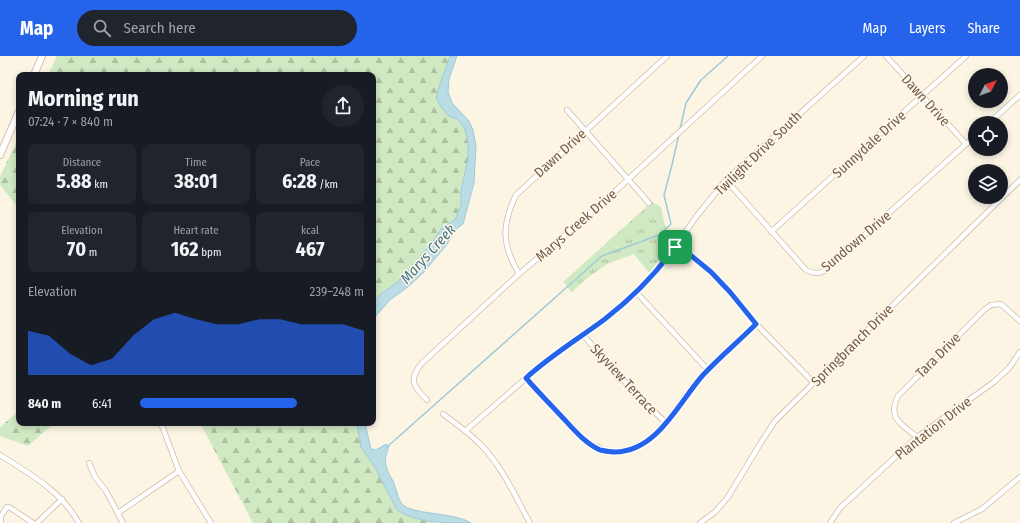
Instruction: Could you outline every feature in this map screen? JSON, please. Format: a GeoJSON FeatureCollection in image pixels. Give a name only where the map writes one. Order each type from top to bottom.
{"type":"FeatureCollection","features":[{"type":"Feature","properties":{"kind":"main road"},"geometry":{"type":"LineString","coordinates":[[35,72],[42,56]]}},
{"type":"Feature","properties":{"kind":"main road"},"geometry":{"type":"LineString","coordinates":[[0,155],[16,118]]}},
{"type":"Feature","properties":{"kind":"street","name":"Dawn Drive"},"geometry":{"type":"LineString","coordinates":[[519,274],[507,250],[505,241],[507,219],[511,204],[516,195],[667,56]]}},
{"type":"Feature","properties":{"kind":"street","name":"Marys Creek Drive"},"geometry":{"type":"LineString","coordinates":[[427,400],[415,386],[413,378],[414,372],[431,354],[519,274],[596,208],[762,56]]}},
{"type":"Feature","properties":{"kind":"street","name":"Twilight Drive South"},"geometry":{"type":"LineString","coordinates":[[465,431],[546,361],[583,335],[622,305],[636,292],[657,271],[696,217],[726,180],[864,56]]}},
{"type":"Feature","properties":{"kind":"street","name":"Dawn Drive"},"geometry":{"type":"LineString","coordinates":[[886,56],[966,144]]}},
{"type":"Feature","properties":{"kind":"street","name":"Sunnydale Drive"},"geometry":{"type":"LineString","coordinates":[[771,232],[966,56]]}},
{"type":"Feature","properties":{"kind":"street"},"geometry":{"type":"LineString","coordinates":[[997,116],[1020,95]]}},
{"type":"Feature","properties":{"kind":"street"},"geometry":{"type":"LineString","coordinates":[[567,110],[649,203]]}},
{"type":"Feature","properties":{"kind":"street","name":"Sundown Drive"},"geometry":{"type":"LineString","coordinates":[[726,180],[806,270],[815,274],[824,271],[966,144]]}},
{"type":"Feature","properties":{"kind":"street","name":"Springbranch Drive"},"geometry":{"type":"LineString","coordinates":[[700,523],[714,512],[728,497],[775,421],[1020,180]]}},
{"type":"Feature","properties":{"kind":"street"},"geometry":{"type":"LineString","coordinates":[[677,244],[721,282],[756,324],[814,383]]}},
{"type":"Feature","properties":{"kind":"street"},"geometry":{"type":"LineString","coordinates":[[636,292],[708,370]]}},
{"type":"Feature","properties":{"kind":"street","name":"Tara Drive"},"geometry":{"type":"LineString","coordinates":[[916,437],[896,419],[894,414],[894,406],[898,396],[984,310],[991,305],[1001,304],[1020,321]]}},
{"type":"Feature","properties":{"kind":"street"},"geometry":{"type":"LineString","coordinates":[[526,378],[584,440],[600,450],[618,452],[634,449],[641,445],[666,423],[696,382],[756,324]]}},
{"type":"Feature","properties":{"kind":"street","name":"Skyview Terrace"},"geometry":{"type":"LineString","coordinates":[[583,335],[635,393],[666,423]]}},
{"type":"Feature","properties":{"kind":"street","name":"Plantation Drive"},"geometry":{"type":"LineString","coordinates":[[830,523],[840,508],[916,437],[994,382],[1009,368],[1020,352]]}},
{"type":"Feature","properties":{"kind":"street"},"geometry":{"type":"LineString","coordinates":[[443,414],[478,442],[496,464],[530,523]]}},
{"type":"Feature","properties":{"kind":"street"},"geometry":{"type":"LineString","coordinates":[[162,426],[179,471],[211,523]]}},
{"type":"Feature","properties":{"kind":"street"},"geometry":{"type":"LineString","coordinates":[[0,455],[49,487],[62,499],[79,523]]}},
{"type":"Feature","properties":{"kind":"street"},"geometry":{"type":"LineString","coordinates":[[89,463],[95,477],[106,491],[123,523]]}},
{"type":"Feature","properties":{"kind":"street"},"geometry":{"type":"LineString","coordinates":[[118,514],[179,471]]}},
{"type":"Feature","properties":{"kind":"street"},"geometry":{"type":"LineString","coordinates":[[954,523],[982,509],[1020,477]]}},
{"type":"Feature","properties":{"kind":"street"},"geometry":{"type":"LineString","coordinates":[[37,523],[62,499]]}},
{"type":"Feature","properties":{"kind":"street"},"geometry":{"type":"LineString","coordinates":[[1,523],[0,519],[2,512],[6,507],[9,507],[33,523]]}},
{"type":"Feature","properties":{"kind":"green space"},"geometry":{"type":"Polygon","coordinates":[[[57,56],[450,56],[436,98],[465,129],[468,142],[468,159],[461,191],[461,205],[455,220],[442,228],[434,240],[398,282],[382,293],[376,300],[376,72],[49,72],[57,56]]]}},
{"type":"Feature","properties":{"kind":"green space"},"geometry":{"type":"Polygon","coordinates":[[[16,142],[16,205],[0,185],[0,177],[16,142]]]}},
{"type":"Feature","properties":{"kind":"green space"},"geometry":{"type":"Polygon","coordinates":[[[652,202],[661,207],[665,225],[674,239],[649,273],[634,254],[607,264],[586,279],[572,292],[563,282],[652,202]]]}},
{"type":"Feature","properties":{"kind":"green space"},"geometry":{"type":"Polygon","coordinates":[[[16,414],[16,426],[51,426],[28,446],[0,436],[0,427],[16,414]]]}},
{"type":"Feature","properties":{"kind":"green space"},"geometry":{"type":"Polygon","coordinates":[[[202,426],[358,426],[361,447],[374,466],[397,510],[438,523],[253,523],[202,426]]]}},
{"type":"Feature","properties":{"kind":"water","name":"Marys Creek"},"geometry":{"type":"Polygon","coordinates":[[[450,56],[457,56],[449,79],[448,92],[452,103],[469,121],[473,130],[476,146],[474,183],[463,224],[455,230],[448,243],[424,272],[409,286],[390,300],[376,316],[376,300],[382,293],[398,282],[434,240],[442,228],[455,220],[461,205],[461,191],[468,159],[468,142],[465,129],[457,119],[449,116],[441,107],[436,98],[450,56]]]}},
{"type":"Feature","properties":{"kind":"water"},"geometry":{"type":"Polygon","coordinates":[[[358,426],[366,426],[371,449],[376,450],[386,444],[389,446],[386,456],[388,472],[399,499],[407,508],[464,519],[471,523],[422,520],[413,518],[397,510],[374,466],[361,447],[358,426]]]}},
{"type":"Feature","properties":{"kind":"waterway"},"geometry":{"type":"LineString","coordinates":[[680,129],[686,103],[701,80],[728,56]]}},
{"type":"Feature","properties":{"kind":"waterway"},"geometry":{"type":"LineString","coordinates":[[387,447],[602,256],[659,235],[671,224],[664,195],[679,134]]}},
{"type":"Feature","properties":{"kind":"route"},"geometry":{"type":"LineString","coordinates":[[677,244],[711,272],[730,292],[756,324],[696,382],[669,420],[651,438],[634,449],[623,452],[600,450],[584,440],[526,378],[546,361],[622,305],[657,271],[675,247],[677,244]]}}]}
